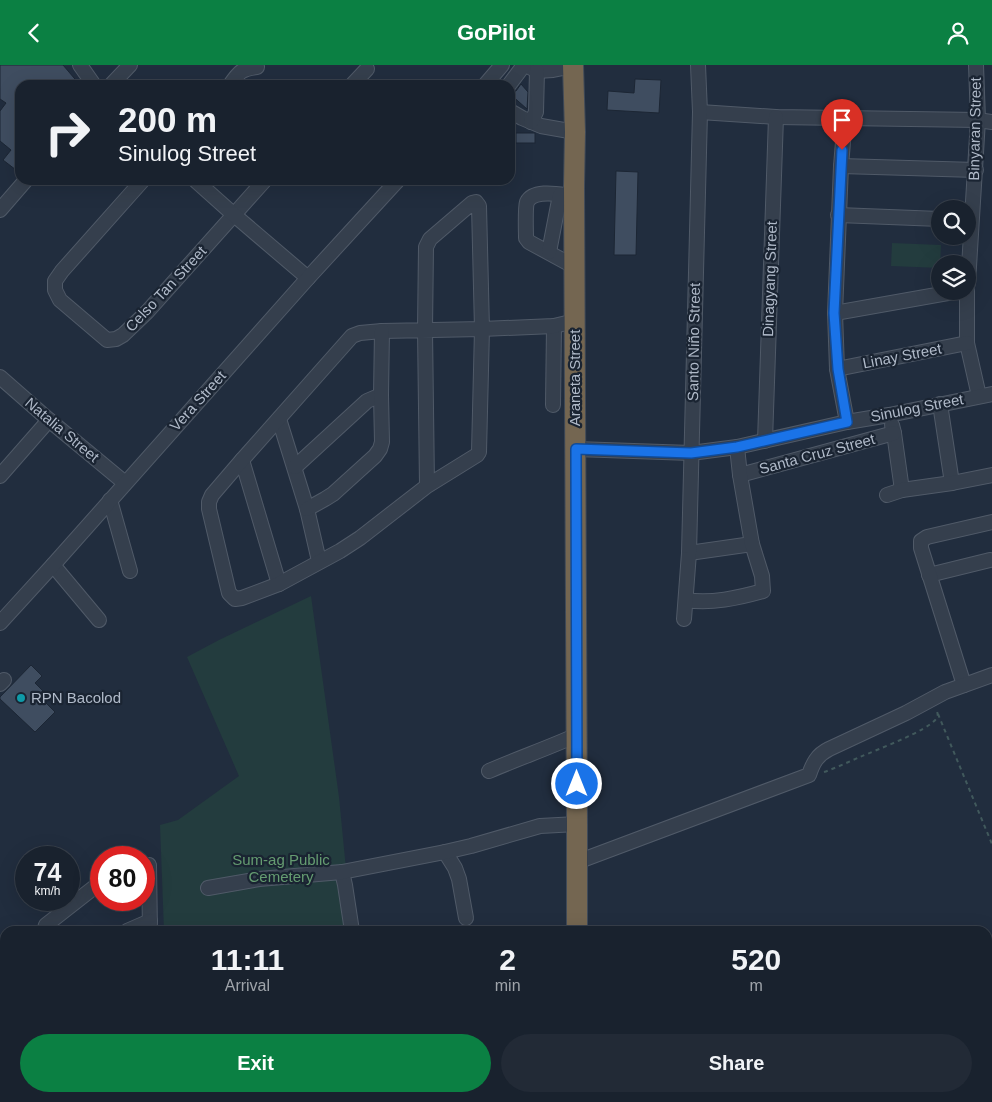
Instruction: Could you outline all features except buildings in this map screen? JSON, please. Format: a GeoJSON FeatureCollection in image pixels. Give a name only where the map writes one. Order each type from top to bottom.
{"type":"FeatureCollection","features":[{"type":"Feature","properties":{"kind":"highway","name":"Araneta Street"},"geometry":{"type":"LineString","coordinates":[[573,65],[575,132],[567,195],[575,267],[578,824],[576,926]]}},
{"type":"Feature","properties":{"kind":"street"},"geometry":{"type":"LineString","coordinates":[[80,65],[90,80]]}},
{"type":"Feature","properties":{"kind":"street"},"geometry":{"type":"LineString","coordinates":[[115,80],[130,65]]}},
{"type":"Feature","properties":{"kind":"street"},"geometry":{"type":"LineString","coordinates":[[489,80],[502,65]]}},
{"type":"Feature","properties":{"kind":"street"},"geometry":{"type":"LineString","coordinates":[[515,80],[529,67],[553,70],[573,65]]}},
{"type":"Feature","properties":{"kind":"street","name":"Santo Niño Street"},"geometry":{"type":"LineString","coordinates":[[684,619],[689,553],[700,112],[698,65]]}},
{"type":"Feature","properties":{"kind":"street","name":"Binyaran Street"},"geometry":{"type":"LineString","coordinates":[[972,200],[985,121],[976,65]]}},
{"type":"Feature","properties":{"kind":"street"},"geometry":{"type":"LineString","coordinates":[[233,80],[243,69],[257,67]]}},
{"type":"Feature","properties":{"kind":"street"},"geometry":{"type":"LineString","coordinates":[[529,67],[536,112],[531,122]]}},
{"type":"Feature","properties":{"kind":"street"},"geometry":{"type":"LineString","coordinates":[[357,80],[367,69]]}},
{"type":"Feature","properties":{"kind":"street"},"geometry":{"type":"LineString","coordinates":[[700,112],[776,117],[985,121]]}},
{"type":"Feature","properties":{"kind":"street"},"geometry":{"type":"LineString","coordinates":[[515,114],[541,126],[575,132]]}},
{"type":"Feature","properties":{"kind":"street","name":"Dinagyang Street"},"geometry":{"type":"LineString","coordinates":[[765,441],[776,117]]}},
{"type":"Feature","properties":{"kind":"street"},"geometry":{"type":"LineString","coordinates":[[845,118],[840,166],[834,313],[838,369],[847,422]]}},
{"type":"Feature","properties":{"kind":"street"},"geometry":{"type":"LineString","coordinates":[[840,166],[976,170]]}},
{"type":"Feature","properties":{"kind":"street"},"geometry":{"type":"LineString","coordinates":[[0,210],[22,185]]}},
{"type":"Feature","properties":{"kind":"street","name":"Celso Tan Street"},"geometry":{"type":"LineString","coordinates":[[139,185],[55,281],[60,300],[107,340],[116,339],[124,335],[141,318],[260,185]]}},
{"type":"Feature","properties":{"kind":"street"},"geometry":{"type":"LineString","coordinates":[[201,185],[308,278]]}},
{"type":"Feature","properties":{"kind":"street","name":"Vera Street"},"geometry":{"type":"LineString","coordinates":[[0,623],[393,185]]}},
{"type":"Feature","properties":{"kind":"street"},"geometry":{"type":"LineString","coordinates":[[549,252],[567,195],[542,193],[533,195],[527,203],[526,238],[529,242],[575,267]]}},
{"type":"Feature","properties":{"kind":"street"},"geometry":{"type":"LineString","coordinates":[[427,486],[426,330],[426,247],[428,243],[472,203],[476,202],[479,206],[482,329],[478,455],[427,486],[360,538],[340,551],[279,584],[242,598],[235,599],[229,593],[210,509],[209,502],[212,495],[352,337],[360,333],[382,331],[426,330],[482,329],[554,326],[575,321]]}},
{"type":"Feature","properties":{"kind":"street"},"geometry":{"type":"LineString","coordinates":[[838,215],[931,219]]}},
{"type":"Feature","properties":{"kind":"street"},"geometry":{"type":"LineString","coordinates":[[834,313],[931,296]]}},
{"type":"Feature","properties":{"kind":"street"},"geometry":{"type":"LineString","coordinates":[[967,300],[967,343],[988,397]]}},
{"type":"Feature","properties":{"kind":"street"},"geometry":{"type":"LineString","coordinates":[[553,405],[554,326]]}},
{"type":"Feature","properties":{"kind":"street"},"geometry":{"type":"LineString","coordinates":[[307,509],[333,494],[375,456],[380,449],[382,443],[382,331]]}},
{"type":"Feature","properties":{"kind":"street","name":"Linay Street"},"geometry":{"type":"LineString","coordinates":[[838,369],[967,343]]}},
{"type":"Feature","properties":{"kind":"street","name":"Natalia Street"},"geometry":{"type":"LineString","coordinates":[[0,377],[125,483]]}},
{"type":"Feature","properties":{"kind":"street"},"geometry":{"type":"LineString","coordinates":[[295,467],[362,405],[381,395]]}},
{"type":"Feature","properties":{"kind":"street","name":"Sinulog Street"},"geometry":{"type":"LineString","coordinates":[[576,449],[691,453],[737,447],[847,422],[988,397]]}},
{"type":"Feature","properties":{"kind":"street"},"geometry":{"type":"LineString","coordinates":[[940,404],[952,483]]}},
{"type":"Feature","properties":{"kind":"street"},"geometry":{"type":"LineString","coordinates":[[889,415],[894,433],[902,490]]}},
{"type":"Feature","properties":{"kind":"street"},"geometry":{"type":"LineString","coordinates":[[279,419],[295,467],[320,561]]}},
{"type":"Feature","properties":{"kind":"street"},"geometry":{"type":"LineString","coordinates":[[0,476],[49,420]]}},
{"type":"Feature","properties":{"kind":"street","name":"Santa Cruz Street"},"geometry":{"type":"LineString","coordinates":[[740,475],[894,433]]}},
{"type":"Feature","properties":{"kind":"street"},"geometry":{"type":"LineString","coordinates":[[686,600],[700,602],[746,596],[762,591],[762,575],[752,544],[737,447]]}},
{"type":"Feature","properties":{"kind":"street"},"geometry":{"type":"LineString","coordinates":[[242,460],[279,584]]}},
{"type":"Feature","properties":{"kind":"street"},"geometry":{"type":"LineString","coordinates":[[887,495],[902,490],[992,475]]}},
{"type":"Feature","properties":{"kind":"street"},"geometry":{"type":"LineString","coordinates":[[110,500],[130,571]]}},
{"type":"Feature","properties":{"kind":"street"},"geometry":{"type":"LineString","coordinates":[[964,685],[921,548],[921,541],[927,537],[992,522]]}},
{"type":"Feature","properties":{"kind":"street"},"geometry":{"type":"LineString","coordinates":[[689,553],[752,544]]}},
{"type":"Feature","properties":{"kind":"street"},"geometry":{"type":"LineString","coordinates":[[930,575],[990,560]]}},
{"type":"Feature","properties":{"kind":"street"},"geometry":{"type":"LineString","coordinates":[[53,565],[99,620]]}},
{"type":"Feature","properties":{"kind":"street"},"geometry":{"type":"LineString","coordinates":[[577,862],[809,775],[812,765],[822,753],[945,692],[992,675]]}},
{"type":"Feature","properties":{"kind":"street"},"geometry":{"type":"LineString","coordinates":[[490,771],[577,735]]}},
{"type":"Feature","properties":{"kind":"street"},"geometry":{"type":"LineString","coordinates":[[208,888],[259,879],[342,872],[471,846],[540,826],[578,824]]}},
{"type":"Feature","properties":{"kind":"street"},"geometry":{"type":"LineString","coordinates":[[445,852],[455,868],[459,879],[466,918]]}},
{"type":"Feature","properties":{"kind":"street"},"geometry":{"type":"LineString","coordinates":[[342,872],[351,926]]}},
{"type":"Feature","properties":{"kind":"street"},"geometry":{"type":"LineString","coordinates":[[46,926],[90,891]]}},
{"type":"Feature","properties":{"kind":"street"},"geometry":{"type":"LineString","coordinates":[[150,911],[150,926]]}},
{"type":"Feature","properties":{"kind":"path"},"geometry":{"type":"LineString","coordinates":[[933,699],[992,844]]}},
{"type":"Feature","properties":{"kind":"path"},"geometry":{"type":"LineString","coordinates":[[809,775],[828,771],[903,738],[929,724],[937,718],[938,714]]}},
{"type":"Feature","properties":{"kind":"green space"},"geometry":{"type":"Polygon","coordinates":[[[892,243],[941,245],[941,255],[931,255],[931,268],[891,266],[892,243]]]}},
{"type":"Feature","properties":{"kind":"green space","name":"Sum-ag Public Cemetery"},"geometry":{"type":"Polygon","coordinates":[[[311,596],[339,797],[352,926],[164,926],[160,825],[178,820],[239,776],[187,657],[311,596]]]}},
{"type":"Feature","properties":{"kind":"place","name":"RPN Bacolod"},"geometry":{"type":"Point","coordinates":[21,698]}},
{"type":"Feature","properties":{"kind":"route"},"geometry":{"type":"LineString","coordinates":[[577,784],[576,449],[691,453],[737,447],[847,422],[838,369],[834,313],[842,150]]}}]}
